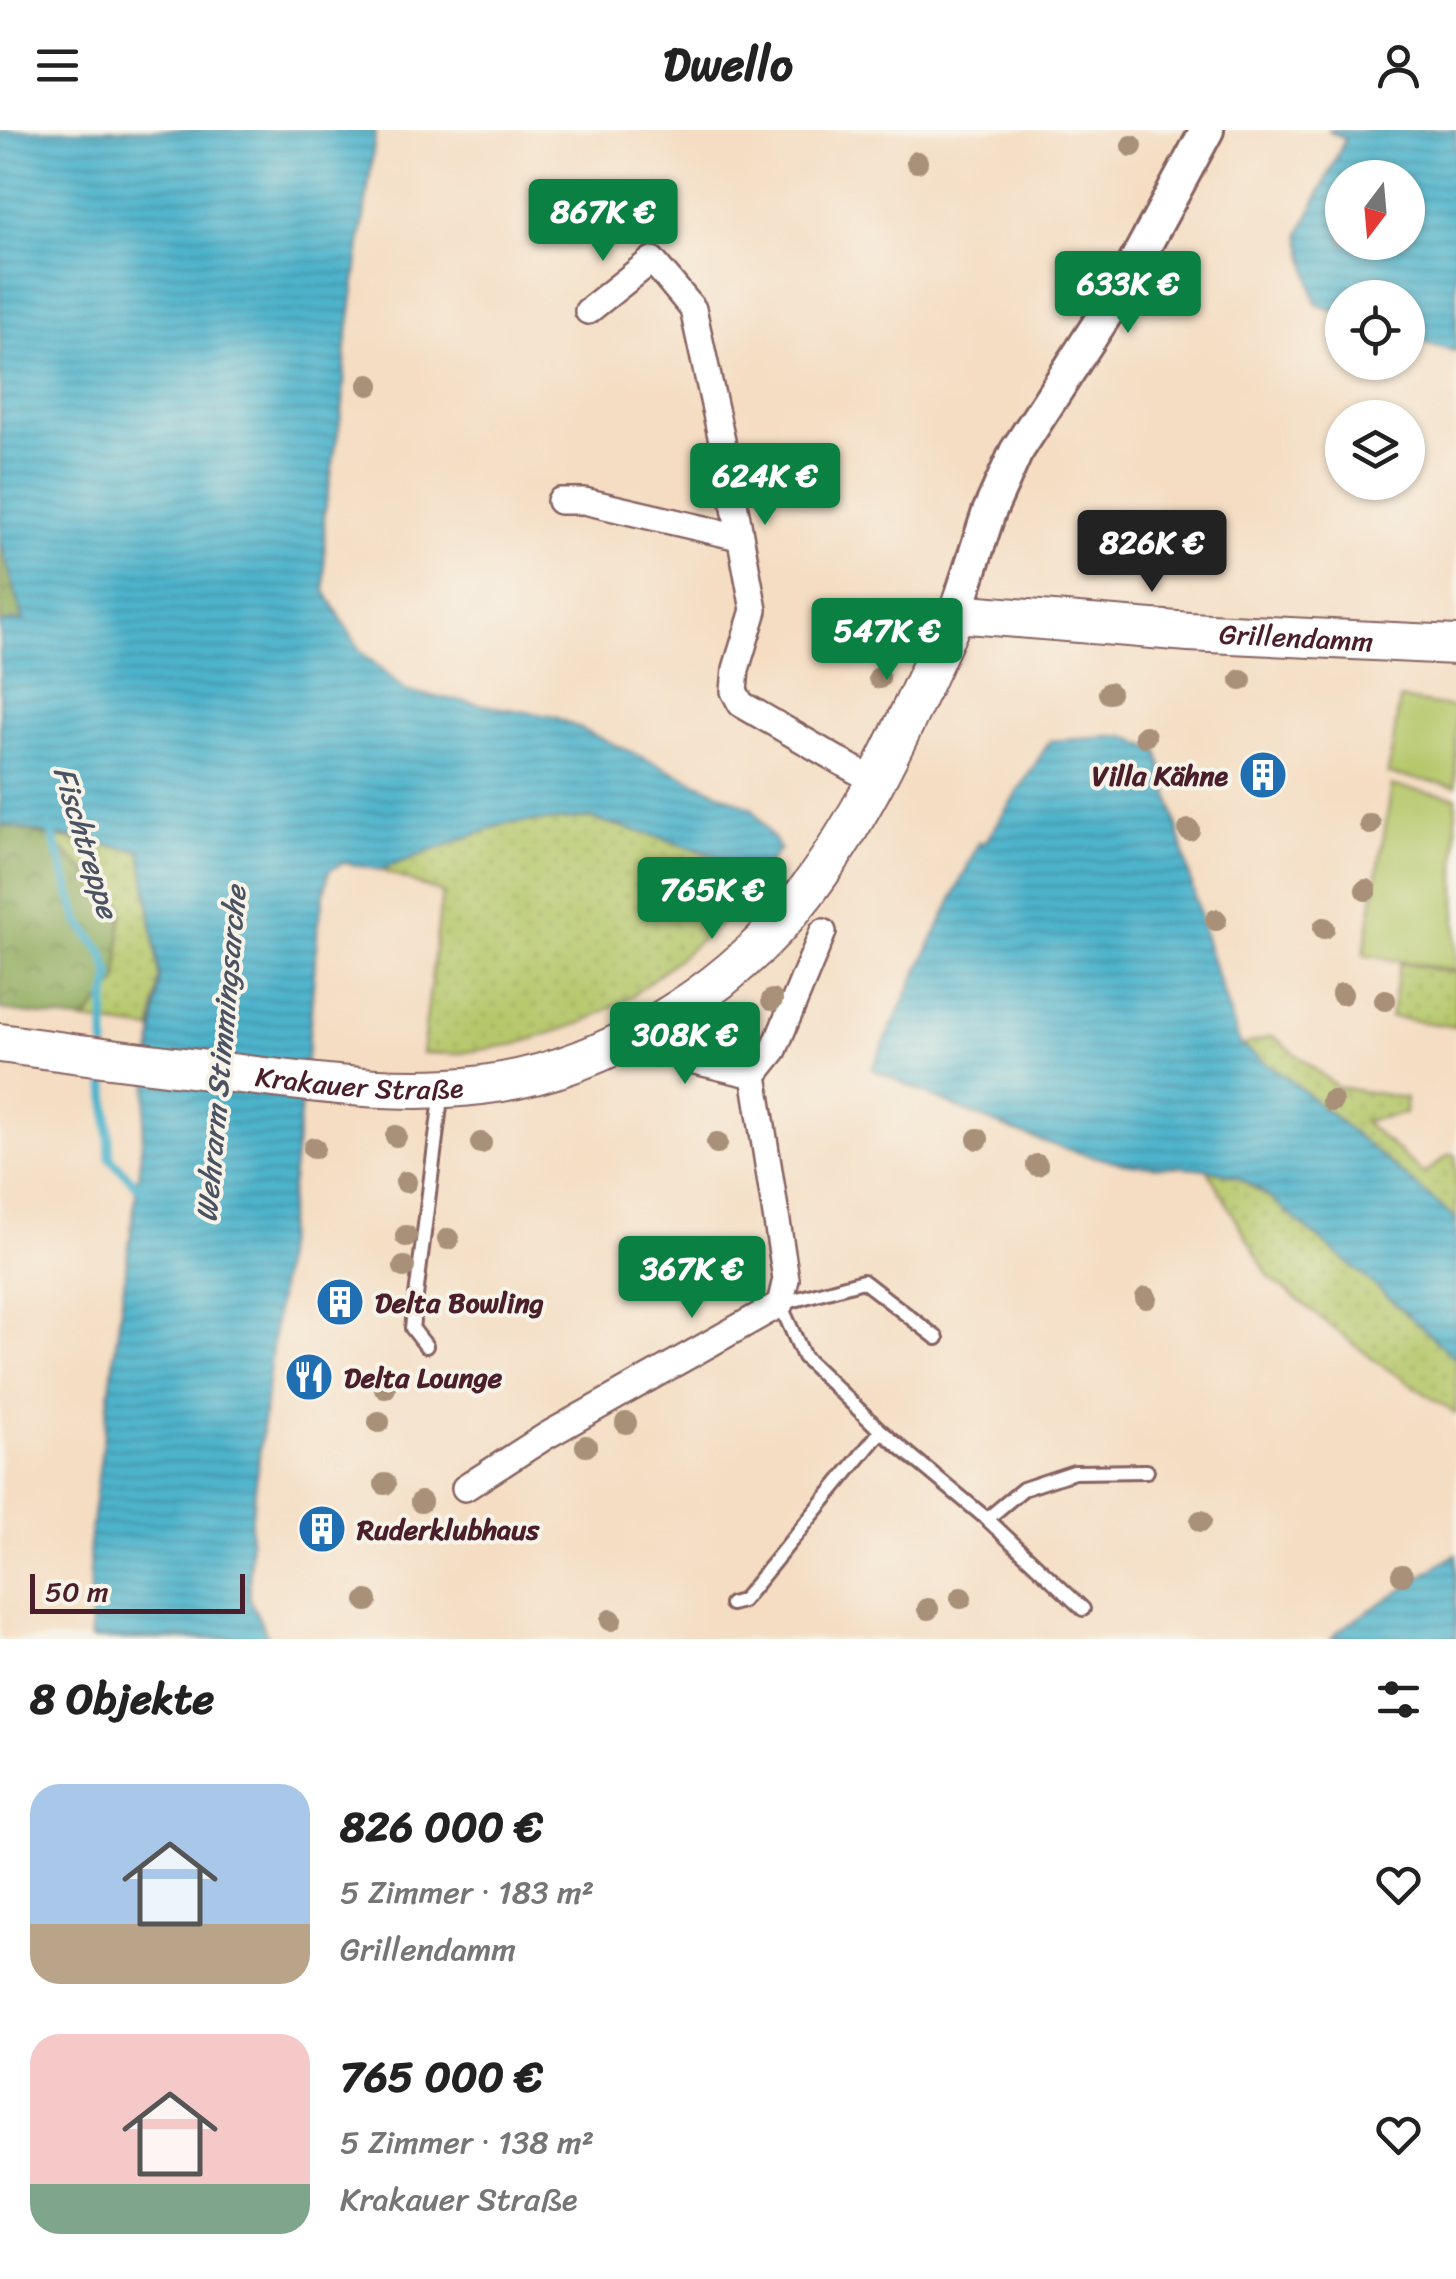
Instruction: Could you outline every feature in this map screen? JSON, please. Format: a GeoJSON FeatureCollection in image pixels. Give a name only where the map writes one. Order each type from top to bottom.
{"type":"FeatureCollection","features":[{"type":"Feature","properties":{"kind":"main road","name":"Grillendamm"},"geometry":{"type":"LineString","coordinates":[[956,613],[1189,632],[1456,645]]}},
{"type":"Feature","properties":{"kind":"main road","name":"Krakauer Straße"},"geometry":{"type":"LineString","coordinates":[[0,1044],[334,1085],[442,1088],[482,1086],[532,1076],[590,1056],[653,1026],[738,964],[803,896],[828,862],[874,781],[956,613]]}},
{"type":"Feature","properties":{"kind":"street","name":"Krakauer Straße"},"geometry":{"type":"LineString","coordinates":[[956,613],[989,512],[1016,452],[1119,293],[1207,130]]}},
{"type":"Feature","properties":{"kind":"street"},"geometry":{"type":"LineString","coordinates":[[588,311],[652,260],[693,309],[730,475],[754,610],[736,669],[734,691],[742,704],[874,781]]}},
{"type":"Feature","properties":{"kind":"street"},"geometry":{"type":"LineString","coordinates":[[560,501],[584,501],[739,538]]}},
{"type":"Feature","properties":{"kind":"street"},"geometry":{"type":"LineString","coordinates":[[466,1488],[546,1436],[780,1304],[786,1279],[754,1075],[774,1050],[823,932]]}},
{"type":"Feature","properties":{"kind":"street"},"geometry":{"type":"LineString","coordinates":[[653,1026],[695,1061],[754,1075]]}},
{"type":"Feature","properties":{"kind":"lane"},"geometry":{"type":"LineString","coordinates":[[426,1346],[412,1328],[442,1088]]}},
{"type":"Feature","properties":{"kind":"lane"},"geometry":{"type":"LineString","coordinates":[[937,1338],[863,1281],[780,1304],[804,1358],[1083,1609]]}},
{"type":"Feature","properties":{"kind":"lane"},"geometry":{"type":"LineString","coordinates":[[731,1604],[742,1601],[882,1430]]}},
{"type":"Feature","properties":{"kind":"lane"},"geometry":{"type":"LineString","coordinates":[[987,1519],[1023,1489],[1074,1472],[1146,1472]]}},
{"type":"Feature","properties":{"kind":"green space"},"geometry":{"type":"Polygon","coordinates":[[[0,541],[24,621],[0,623],[0,541]]]}},
{"type":"Feature","properties":{"kind":"green space"},"geometry":{"type":"Polygon","coordinates":[[[1400,699],[1456,708],[1456,786],[1388,774],[1400,699]]]}},
{"type":"Feature","properties":{"kind":"green space"},"geometry":{"type":"Polygon","coordinates":[[[1392,786],[1456,797],[1456,971],[1364,955],[1392,786]]]}},
{"type":"Feature","properties":{"kind":"green space"},"geometry":{"type":"Polygon","coordinates":[[[590,818],[762,872],[724,921],[632,996],[582,1023],[517,1044],[455,1054],[422,1053],[442,893],[380,870],[506,823],[590,818]]]}},
{"type":"Feature","properties":{"kind":"green space"},"geometry":{"type":"Polygon","coordinates":[[[0,825],[46,835],[122,904],[118,981],[85,1021],[0,1010],[0,825]]]}},
{"type":"Feature","properties":{"kind":"green space"},"geometry":{"type":"Polygon","coordinates":[[[46,835],[141,851],[160,976],[152,1030],[85,1021],[118,981],[122,904],[46,835]]]}},
{"type":"Feature","properties":{"kind":"green space"},"geometry":{"type":"Polygon","coordinates":[[[1400,963],[1456,973],[1456,1027],[1390,1017],[1400,963]]]}},
{"type":"Feature","properties":{"kind":"green space"},"geometry":{"type":"Polygon","coordinates":[[[1273,1036],[1337,1087],[1406,1098],[1405,1114],[1363,1121],[1424,1174],[1450,1154],[1456,1155],[1456,1219],[1290,1080],[1240,1046],[1273,1036]]]}},
{"type":"Feature","properties":{"kind":"green space"},"geometry":{"type":"Polygon","coordinates":[[[1207,1169],[1237,1177],[1268,1197],[1394,1299],[1456,1360],[1456,1414],[1374,1360],[1269,1277],[1207,1169]]]}},
{"type":"Feature","properties":{"kind":"water","name":"Wehrarm Stimmingsarche"},"geometry":{"type":"Polygon","coordinates":[[[0,130],[376,130],[346,347],[343,404],[324,516],[325,591],[361,652],[408,692],[555,717],[752,808],[780,849],[762,872],[590,818],[506,823],[380,870],[344,863],[329,870],[318,924],[308,1047],[251,1523],[249,1598],[269,1639],[91,1639],[89,1545],[137,1186],[160,976],[141,851],[0,825],[0,623],[24,620],[0,541],[0,130]]]}},
{"type":"Feature","properties":{"kind":"water"},"geometry":{"type":"Polygon","coordinates":[[[1327,130],[1456,130],[1456,352],[1425,343],[1425,280],[1325,280],[1325,307],[1316,304],[1300,235],[1325,182],[1325,260],[1425,260],[1425,160],[1335,160],[1345,139],[1327,130]]]}},
{"type":"Feature","properties":{"kind":"water"},"geometry":{"type":"Polygon","coordinates":[[[1125,736],[1158,751],[1207,945],[1240,1045],[1290,1080],[1456,1219],[1456,1360],[1361,1274],[1243,1180],[1208,1169],[1129,1164],[1063,1148],[998,1125],[872,1069],[979,842],[985,843],[1050,741],[1125,736]]]}},
{"type":"Feature","properties":{"kind":"water"},"geometry":{"type":"Polygon","coordinates":[[[1456,1554],[1456,1639],[1331,1639],[1338,1631],[1456,1554]]]}},
{"type":"Feature","properties":{"kind":"waterway","name":"Fischtreppe"},"geometry":{"type":"LineString","coordinates":[[50,826],[79,921],[103,953],[111,976],[105,1005],[105,1046]]}},
{"type":"Feature","properties":{"kind":"waterway","name":"Fischtreppe"},"geometry":{"type":"LineString","coordinates":[[105,1067],[110,1158],[137,1186],[145,1187]]}},
{"type":"Feature","properties":{"kind":"place","name":"Villa Kähne"},"geometry":{"type":"Point","coordinates":[1263,775]}},
{"type":"Feature","properties":{"kind":"place","name":"Delta Bowling"},"geometry":{"type":"Point","coordinates":[340,1302]}},
{"type":"Feature","properties":{"kind":"place","name":"Delta Lounge"},"geometry":{"type":"Point","coordinates":[309,1377]}},
{"type":"Feature","properties":{"kind":"place","name":"Ruderklubhaus"},"geometry":{"type":"Point","coordinates":[322,1529]}}]}
